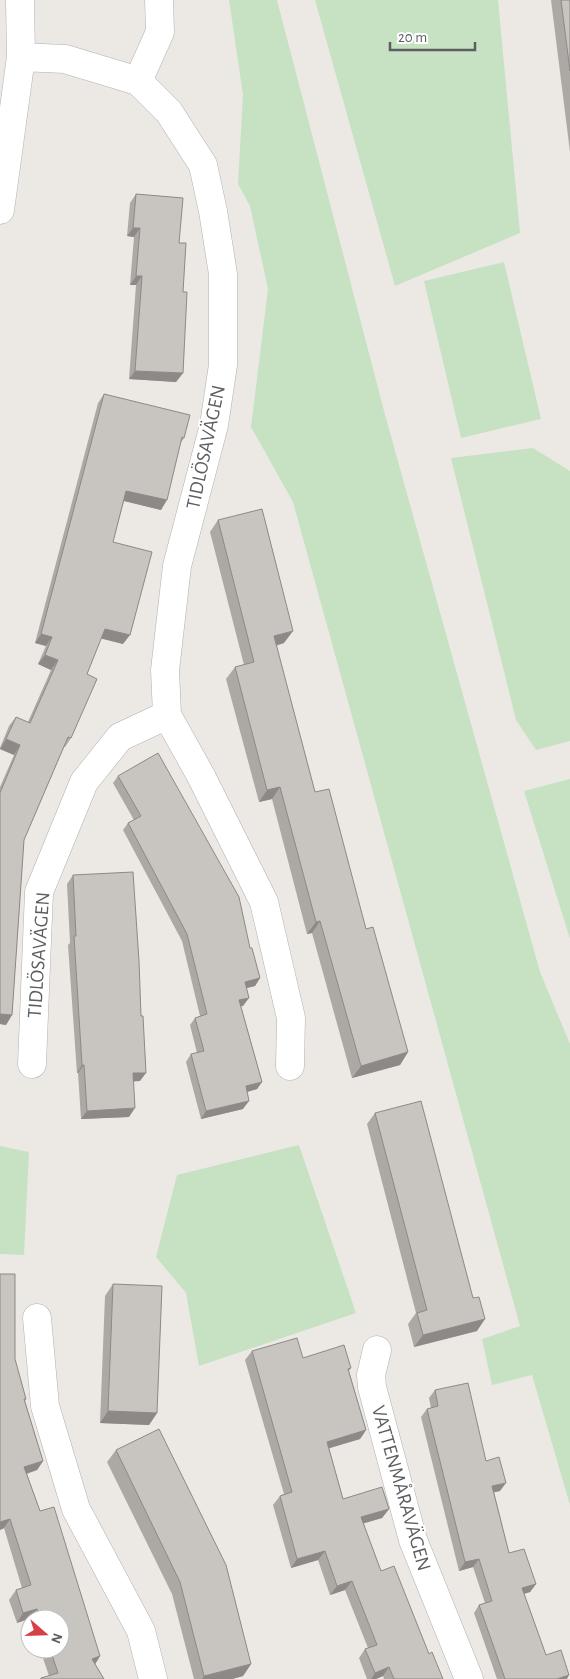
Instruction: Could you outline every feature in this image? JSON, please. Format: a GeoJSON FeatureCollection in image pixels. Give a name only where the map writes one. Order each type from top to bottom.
{"type":"FeatureCollection","features":[{"type":"Feature","properties":{"kind":"street"},"geometry":{"type":"LineString","coordinates":[[0,210],[21,57],[20,0]]}},
{"type":"Feature","properties":{"kind":"street"},"geometry":{"type":"LineString","coordinates":[[138,81],[160,32],[159,0]]}},
{"type":"Feature","properties":{"kind":"street","name":"TIDLÖSAVÄGEN"},"geometry":{"type":"LineString","coordinates":[[21,57],[65,59],[138,81],[168,112],[203,165],[213,210],[223,274],[223,365],[214,425],[177,566],[165,670],[167,715],[201,776],[264,902],[291,1018],[290,1066]]}},
{"type":"Feature","properties":{"kind":"street","name":"TIDLÖSAVÄGEN"},"geometry":{"type":"LineString","coordinates":[[32,1064],[39,892],[84,782],[120,738],[167,715]]}},
{"type":"Feature","properties":{"kind":"street"},"geometry":{"type":"LineString","coordinates":[[37,1318],[45,1406],[76,1509],[141,1631],[153,1679]]}},
{"type":"Feature","properties":{"kind":"street","name":"VATTENMÅRAVÄGEN"},"geometry":{"type":"LineString","coordinates":[[377,1350],[371,1375],[372,1387],[413,1540],[470,1679]]}},
{"type":"Feature","properties":{"kind":"green space"},"geometry":{"type":"Polygon","coordinates":[[[229,0],[277,0],[384,411],[540,972],[570,1044],[570,1505],[532,1375],[492,1385],[482,1339],[520,1326],[293,502],[251,427],[268,289],[250,206],[238,184],[243,95],[229,0]]]}},
{"type":"Feature","properties":{"kind":"green space"},"geometry":{"type":"Polygon","coordinates":[[[315,0],[498,0],[520,233],[395,286],[315,0]]]}},
{"type":"Feature","properties":{"kind":"green space"},"geometry":{"type":"Polygon","coordinates":[[[504,262],[541,419],[461,438],[424,281],[504,262]]]}},
{"type":"Feature","properties":{"kind":"green space"},"geometry":{"type":"Polygon","coordinates":[[[533,448],[570,471],[570,741],[536,750],[516,720],[451,458],[533,448]]]}},
{"type":"Feature","properties":{"kind":"green space"},"geometry":{"type":"Polygon","coordinates":[[[570,779],[570,939],[524,791],[570,779]]]}},
{"type":"Feature","properties":{"kind":"green space"},"geometry":{"type":"Polygon","coordinates":[[[299,1145],[356,1313],[199,1366],[186,1293],[156,1257],[177,1175],[299,1145]]]}},
{"type":"Feature","properties":{"kind":"green space"},"geometry":{"type":"Polygon","coordinates":[[[0,1146],[29,1152],[24,1255],[0,1254],[0,1146]]]}},
{"type":"Feature","properties":{"kind":"building"},"geometry":{"type":"Polygon","coordinates":[[[561,0],[570,0],[570,71],[561,0]]]}},
{"type":"Feature","properties":{"kind":"building"},"geometry":{"type":"Polygon","coordinates":[[[136,194],[183,198],[179,243],[186,243],[183,292],[187,292],[183,373],[135,371],[142,276],[136,276],[140,228],[133,228],[136,194]]]}},
{"type":"Feature","properties":{"kind":"building"},"geometry":{"type":"Polygon","coordinates":[[[104,394],[190,415],[184,438],[182,437],[167,500],[126,491],[113,542],[152,552],[130,635],[105,629],[87,674],[97,679],[71,738],[68,737],[24,840],[12,1015],[0,1014],[0,793],[20,745],[6,739],[16,717],[30,723],[58,660],[45,655],[52,637],[41,634],[104,394]]]}},
{"type":"Feature","properties":{"kind":"building"},"geometry":{"type":"Polygon","coordinates":[[[262,509],[293,631],[274,636],[315,792],[329,789],[366,929],[373,927],[408,1052],[361,1066],[320,921],[316,922],[280,787],[267,790],[235,667],[254,662],[218,520],[262,509]]]}},
{"type":"Feature","properties":{"kind":"building"},"geometry":{"type":"Polygon","coordinates":[[[158,753],[239,897],[250,948],[252,948],[260,978],[245,982],[249,998],[239,1000],[262,1082],[246,1086],[249,1101],[206,1111],[191,1054],[204,1051],[195,1018],[207,1014],[187,934],[128,823],[141,816],[118,776],[158,753]]]}},
{"type":"Feature","properties":{"kind":"building"},"geometry":{"type":"Polygon","coordinates":[[[133,872],[146,1073],[133,1073],[135,1108],[87,1111],[84,1065],[82,1065],[74,936],[76,936],[73,875],[133,872]]]}},
{"type":"Feature","properties":{"kind":"building"},"geometry":{"type":"Polygon","coordinates":[[[421,1101],[473,1298],[479,1297],[485,1319],[423,1335],[417,1313],[427,1310],[375,1113],[421,1101]]]}},
{"type":"Feature","properties":{"kind":"building"},"geometry":{"type":"Polygon","coordinates":[[[0,1274],[15,1274],[15,1359],[26,1399],[24,1399],[43,1461],[24,1467],[40,1511],[54,1507],[100,1656],[92,1659],[104,1679],[41,1679],[58,1673],[53,1659],[70,1659],[70,1609],[22,1609],[16,1590],[31,1585],[10,1519],[0,1522],[0,1274]]]}},
{"type":"Feature","properties":{"kind":"building"},"geometry":{"type":"Polygon","coordinates":[[[113,1284],[162,1286],[157,1413],[108,1411],[113,1284]]]}},
{"type":"Feature","properties":{"kind":"building"},"geometry":{"type":"Polygon","coordinates":[[[297,1338],[303,1358],[344,1345],[351,1368],[348,1369],[366,1430],[327,1442],[343,1499],[382,1487],[389,1509],[361,1517],[381,1571],[394,1566],[429,1654],[432,1652],[443,1679],[394,1679],[389,1667],[375,1673],[365,1649],[377,1645],[352,1581],[337,1586],[325,1551],[297,1559],[280,1496],[292,1492],[252,1351],[297,1338]]]}},
{"type":"Feature","properties":{"kind":"building"},"geometry":{"type":"Polygon","coordinates":[[[468,1383],[486,1461],[499,1457],[506,1483],[492,1486],[509,1553],[524,1549],[536,1584],[522,1588],[546,1655],[561,1650],[569,1675],[557,1679],[505,1679],[479,1605],[492,1601],[479,1559],[465,1562],[427,1409],[438,1406],[435,1390],[468,1383]]]}},
{"type":"Feature","properties":{"kind":"building"},"geometry":{"type":"Polygon","coordinates":[[[159,1429],[226,1565],[251,1664],[204,1676],[180,1582],[116,1450],[159,1429]]]}}]}
